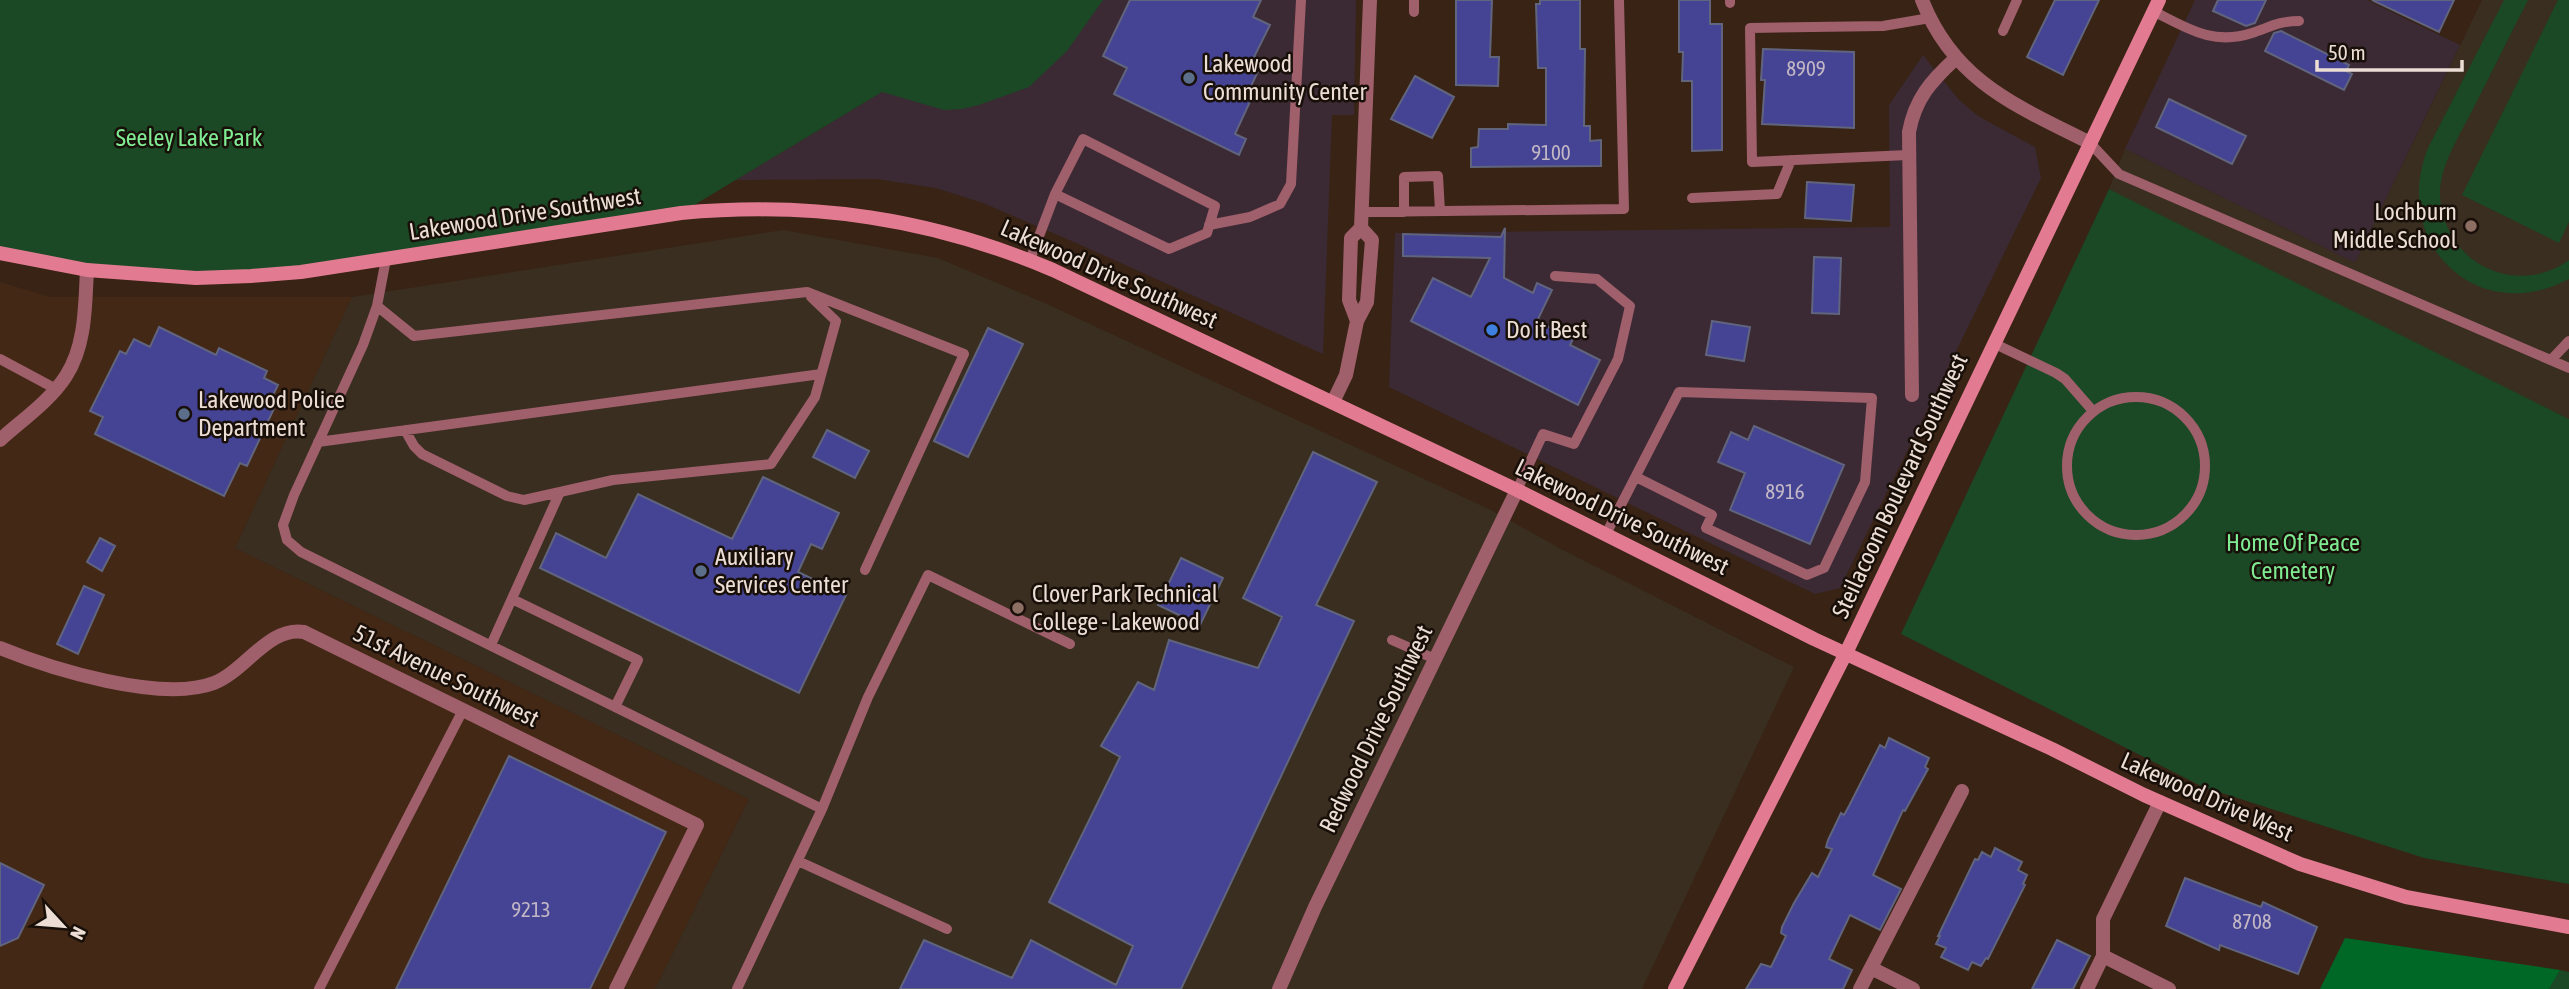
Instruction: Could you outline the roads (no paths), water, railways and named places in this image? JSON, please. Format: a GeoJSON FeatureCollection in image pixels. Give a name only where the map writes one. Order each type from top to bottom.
{"type":"FeatureCollection","features":[{"type":"Feature","properties":{"kind":"main road","name":"Steilacoom Boulevard Southwest"},"geometry":{"type":"LineString","coordinates":[[1675,989],[1846,653],[2156,6]]}},
{"type":"Feature","properties":{"kind":"main road","name":"Lakewood Drive Southwest"},"geometry":{"type":"LineString","coordinates":[[0,253],[87,270],[196,278],[301,272],[681,213],[765,208],[839,212],[892,219],[974,239],[1030,260],[1517,490],[1846,653]]}},
{"type":"Feature","properties":{"kind":"main road","name":"Lakewood Drive West"},"geometry":{"type":"LineString","coordinates":[[1846,653],[2160,802],[2300,864],[2406,897],[2569,927]]}},
{"type":"Feature","properties":{"kind":"street"},"geometry":{"type":"LineString","coordinates":[[1357,321],[1349,300],[1351,237],[1360,228],[1370,0]]}},
{"type":"Feature","properties":{"kind":"street"},"geometry":{"type":"LineString","coordinates":[[1922,0],[1938,35],[1955,59],[1977,79],[2006,99],[2090,143]]}},
{"type":"Feature","properties":{"kind":"street"},"geometry":{"type":"LineString","coordinates":[[1912,395],[1909,132],[1917,100],[1933,79],[1955,59]]}},
{"type":"Feature","properties":{"kind":"street"},"geometry":{"type":"LineString","coordinates":[[1334,402],[1346,375],[1357,321],[1367,302],[1372,240],[1360,228]]}},
{"type":"Feature","properties":{"kind":"street"},"geometry":{"type":"LineString","coordinates":[[0,440],[56,388],[66,375],[79,345],[83,327],[87,270]]}},
{"type":"Feature","properties":{"kind":"street","name":"Redwood Drive Southwest"},"geometry":{"type":"LineString","coordinates":[[1279,989],[1315,907],[1517,490]]}},
{"type":"Feature","properties":{"kind":"street","name":"51st Avenue Southwest"},"geometry":{"type":"LineString","coordinates":[[0,648],[63,672],[134,685],[186,688],[210,684],[230,676],[271,639],[292,630],[304,632],[697,825],[616,989]]}},
{"type":"Feature","properties":{"kind":"street"},"geometry":{"type":"LineString","coordinates":[[1860,989],[1962,791]]}},
{"type":"Feature","properties":{"kind":"street"},"geometry":{"type":"LineString","coordinates":[[2087,989],[2103,956],[2103,919],[2160,802]]}},
{"type":"Feature","properties":{"kind":"street"},"geometry":{"type":"LineString","coordinates":[[2103,956],[2169,989]]}},
{"type":"Feature","properties":{"kind":"street"},"geometry":{"type":"LineString","coordinates":[[1871,968],[1913,989]]}},
{"type":"Feature","properties":{"kind":"lane"},"geometry":{"type":"LineString","coordinates":[[1209,225],[1250,217],[1280,204],[1291,184],[1301,0]]}},
{"type":"Feature","properties":{"kind":"lane"},"geometry":{"type":"LineString","coordinates":[[1361,212],[1625,209],[1619,0]]}},
{"type":"Feature","properties":{"kind":"lane"},"geometry":{"type":"LineString","coordinates":[[2003,31],[2017,0]]}},
{"type":"Feature","properties":{"kind":"lane"},"geometry":{"type":"LineString","coordinates":[[2156,6],[2206,37],[2228,38],[2249,34],[2282,21],[2299,21]]}},
{"type":"Feature","properties":{"kind":"lane"},"geometry":{"type":"LineString","coordinates":[[1908,155],[1752,162],[1750,28],[1883,26],[1930,18]]}},
{"type":"Feature","properties":{"kind":"lane"},"geometry":{"type":"LineString","coordinates":[[1030,260],[1055,194],[1083,139],[1215,206],[1207,233],[1169,248],[1055,194]]}},
{"type":"Feature","properties":{"kind":"lane"},"geometry":{"type":"LineString","coordinates":[[2090,143],[2119,174],[2569,368]]}},
{"type":"Feature","properties":{"kind":"lane"},"geometry":{"type":"LineString","coordinates":[[1692,198],[1777,194],[1791,160]]}},
{"type":"Feature","properties":{"kind":"lane"},"geometry":{"type":"LineString","coordinates":[[1404,212],[1404,177],[1438,176],[1440,211]]}},
{"type":"Feature","properties":{"kind":"lane"},"geometry":{"type":"LineString","coordinates":[[386,259],[377,306],[363,345],[293,495],[283,525],[287,540],[301,552],[822,809]]}},
{"type":"Feature","properties":{"kind":"lane"},"geometry":{"type":"LineString","coordinates":[[1517,490],[1542,434],[1574,444],[1618,359],[1630,306],[1597,279],[1555,276]]}},
{"type":"Feature","properties":{"kind":"lane"},"geometry":{"type":"LineString","coordinates":[[377,306],[414,336],[807,292],[964,354],[865,570]]}},
{"type":"Feature","properties":{"kind":"lane"},"geometry":{"type":"LineString","coordinates":[[405,430],[422,454],[508,496],[524,500],[613,480],[771,464],[815,397],[836,321],[807,292]]}},
{"type":"Feature","properties":{"kind":"lane"},"geometry":{"type":"LineString","coordinates":[[2552,359],[2569,341]]}},
{"type":"Feature","properties":{"kind":"lane"},"geometry":{"type":"LineString","coordinates":[[1993,343],[2065,379],[2093,411]]}},
{"type":"Feature","properties":{"kind":"lane"},"geometry":{"type":"LineString","coordinates":[[0,359],[56,388]]}},
{"type":"Feature","properties":{"kind":"lane"},"geometry":{"type":"LineString","coordinates":[[318,442],[821,374]]}},
{"type":"Feature","properties":{"kind":"lane"},"geometry":{"type":"LineString","coordinates":[[1605,534],[1679,392],[1872,398],[1865,482],[1824,568],[1807,575],[1706,528],[1712,515],[1636,477]]}},
{"type":"Feature","properties":{"kind":"lane"},"geometry":{"type":"LineString","coordinates":[[2135,396],[2158,400],[2178,410],[2193,426],[2203,447],[2206,470],[2201,492],[2189,512],[2172,526],[2150,535],[2126,536],[2104,529],[2085,515],[2072,496],[2066,473],[2072,439],[2077,428],[2093,411],[2113,400],[2135,396]]}},
{"type":"Feature","properties":{"kind":"lane"},"geometry":{"type":"LineString","coordinates":[[491,645],[560,492]]}},
{"type":"Feature","properties":{"kind":"lane"},"geometry":{"type":"LineString","coordinates":[[737,989],[822,809],[868,697],[928,575],[1070,644]]}},
{"type":"Feature","properties":{"kind":"lane"},"geometry":{"type":"LineString","coordinates":[[512,599],[638,660],[615,707]]}},
{"type":"Feature","properties":{"kind":"lane"},"geometry":{"type":"LineString","coordinates":[[1392,640],[1435,659]]}},
{"type":"Feature","properties":{"kind":"lane"},"geometry":{"type":"LineString","coordinates":[[319,989],[463,710]]}},
{"type":"Feature","properties":{"kind":"lane"},"geometry":{"type":"LineString","coordinates":[[798,861],[947,929]]}},
{"type":"Feature","properties":{"kind":"place","name":"Lakewood Community Center"},"geometry":{"type":"Point","coordinates":[1189,78]}},
{"type":"Feature","properties":{"kind":"place","name":"Lochburn Middle School"},"geometry":{"type":"Point","coordinates":[2471,226]}},
{"type":"Feature","properties":{"kind":"place","name":"Do it Best"},"geometry":{"type":"Point","coordinates":[1492,330]}},
{"type":"Feature","properties":{"kind":"place","name":"Lakewood Police Department"},"geometry":{"type":"Point","coordinates":[184,414]}},
{"type":"Feature","properties":{"kind":"place","name":"Auxiliary Services Center"},"geometry":{"type":"Point","coordinates":[701,571]}},
{"type":"Feature","properties":{"kind":"place","name":"Clover Park Technical College - Lakewood"},"geometry":{"type":"Point","coordinates":[1018,608]}},
{"type":"Feature","properties":{"kind":"park label","name":"Seeley Lake Park"},"geometry":{"type":"Point","coordinates":[189,138]}},
{"type":"Feature","properties":{"kind":"park label","name":"Home Of Peace Cemetery"},"geometry":{"type":"Point","coordinates":[2293,557]}}]}
